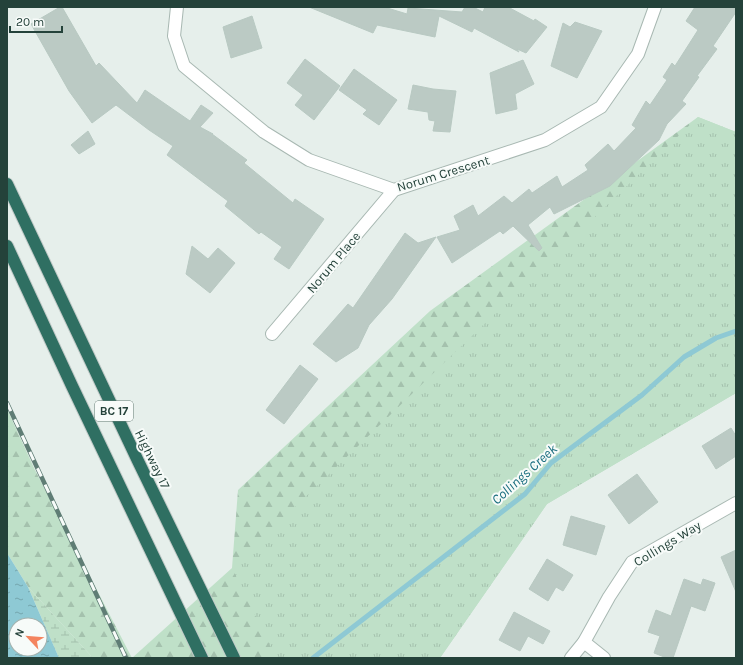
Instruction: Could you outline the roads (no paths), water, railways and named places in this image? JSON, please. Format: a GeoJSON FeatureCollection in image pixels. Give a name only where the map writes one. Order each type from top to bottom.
{"type":"FeatureCollection","features":[{"type":"Feature","properties":{"kind":"highway","name":"Highway 17"},"geometry":{"type":"LineString","coordinates":[[7,184],[138,461],[234,658]]}},
{"type":"Feature","properties":{"kind":"highway","name":"BC 17"},"geometry":{"type":"LineString","coordinates":[[7,246],[68,379],[200,654]]}},
{"type":"Feature","properties":{"kind":"street","name":"Norum Crescent"},"geometry":{"type":"LineString","coordinates":[[177,7],[174,36],[184,66],[264,132],[309,160],[394,190],[545,140],[601,107],[638,54],[655,7]]}},
{"type":"Feature","properties":{"kind":"street","name":"Norum Place"},"geometry":{"type":"LineString","coordinates":[[272,334],[394,190]]}},
{"type":"Feature","properties":{"kind":"street","name":"Collings Way"},"geometry":{"type":"LineString","coordinates":[[572,658],[584,642],[609,597],[632,562],[736,503]]}},
{"type":"Feature","properties":{"kind":"street"},"geometry":{"type":"LineString","coordinates":[[584,642],[604,658]]}},
{"type":"Feature","properties":{"kind":"water"},"geometry":{"type":"Polygon","coordinates":[[[7,553],[28,587],[41,617],[8,617],[8,657],[48,657],[48,633],[59,658],[7,658],[7,553]]]}},
{"type":"Feature","properties":{"kind":"waterway","name":"Collings Creek"},"geometry":{"type":"LineString","coordinates":[[313,658],[525,494],[551,463],[642,395],[684,357],[716,338],[736,331]]}},
{"type":"Feature","properties":{"kind":"railway"},"geometry":{"type":"LineString","coordinates":[[7,403],[126,658]]}}]}
